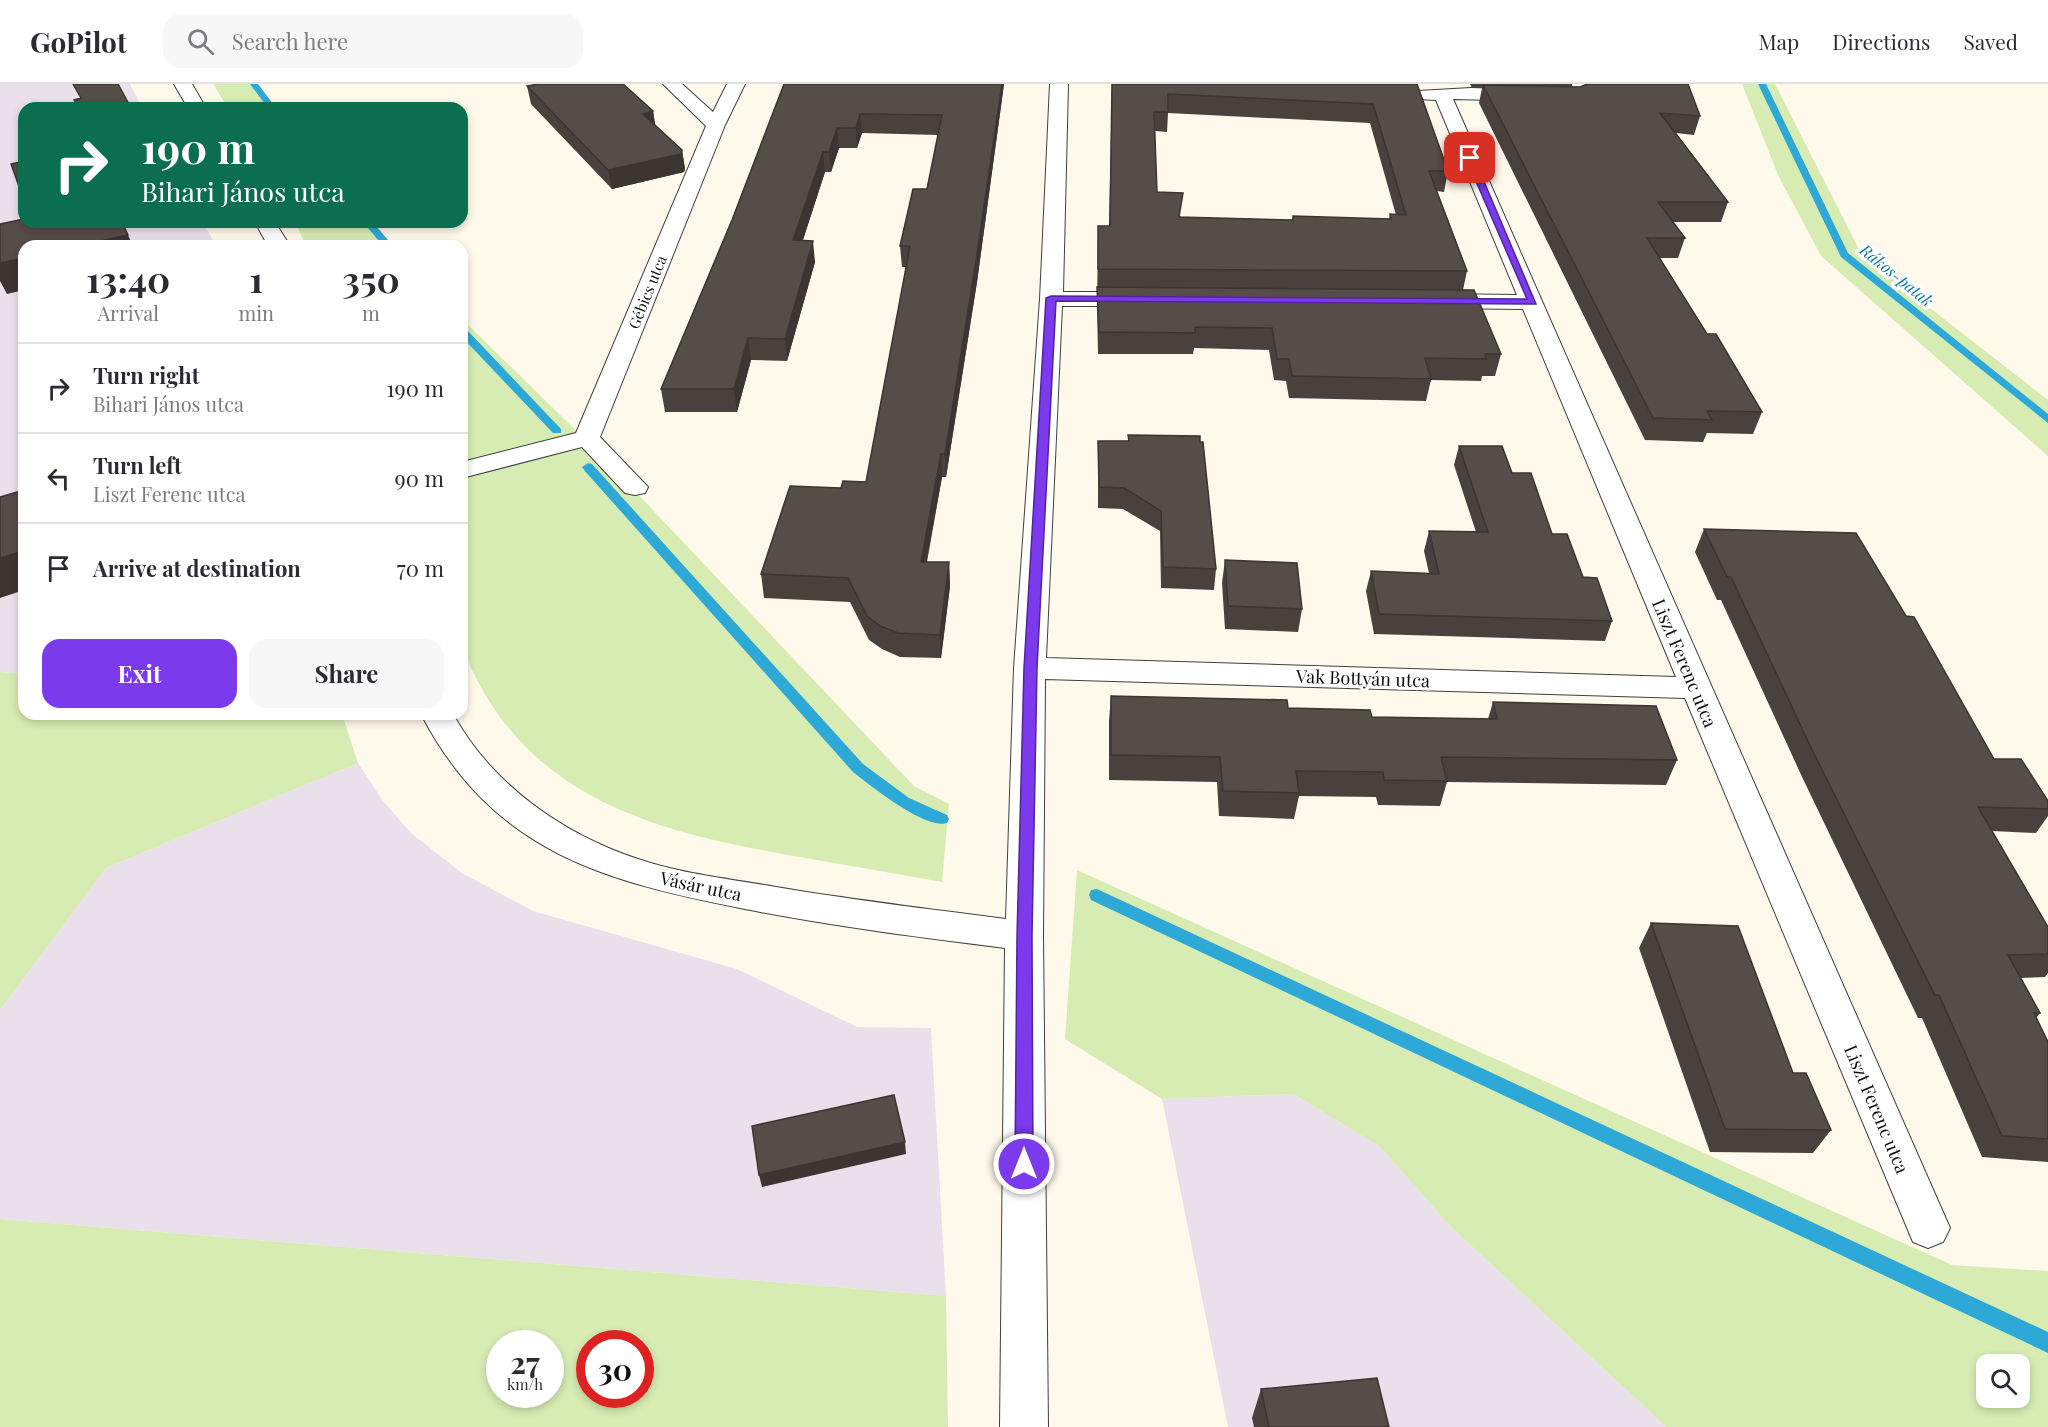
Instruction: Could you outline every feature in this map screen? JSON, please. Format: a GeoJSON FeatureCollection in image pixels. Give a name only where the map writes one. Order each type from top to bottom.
{"type":"FeatureCollection","features":[{"type":"Feature","properties":{"kind":"street"},"geometry":{"type":"LineString","coordinates":[[183,84],[194,102]]}},
{"type":"Feature","properties":{"kind":"street"},"geometry":{"type":"LineString","coordinates":[[672,84],[716,125]]}},
{"type":"Feature","properties":{"kind":"street","name":"Gébics utca"},"geometry":{"type":"LineString","coordinates":[[587,438],[716,125],[736,84]]}},
{"type":"Feature","properties":{"kind":"street"},"geometry":{"type":"LineString","coordinates":[[1024,1427],[1024,936],[1030,668],[1051,298],[1059,84]]}},
{"type":"Feature","properties":{"kind":"street"},"geometry":{"type":"LineString","coordinates":[[1409,95],[1443,96],[1581,90]]}},
{"type":"Feature","properties":{"kind":"street","name":"Liszt Ferenc utca"},"geometry":{"type":"LineString","coordinates":[[1443,96],[1928,1228]]}},
{"type":"Feature","properties":{"kind":"street"},"geometry":{"type":"LineString","coordinates":[[1051,298],[1164,299]]}},
{"type":"Feature","properties":{"kind":"street"},"geometry":{"type":"LineString","coordinates":[[1414,301],[1533,302]]}},
{"type":"Feature","properties":{"kind":"street"},"geometry":{"type":"LineString","coordinates":[[468,468],[587,438],[635,487]]}},
{"type":"Feature","properties":{"kind":"street","name":"Vak Bottyán utca"},"geometry":{"type":"LineString","coordinates":[[1030,668],[1695,688]]}},
{"type":"Feature","properties":{"kind":"street","name":"Vásár utca"},"geometry":{"type":"LineString","coordinates":[[441,720],[466,760],[504,800],[579,849],[614,865],[665,880],[788,904],[1024,936]]}},
{"type":"Feature","properties":{"kind":"shaded area"},"geometry":{"type":"Polygon","coordinates":[[[0,84],[130,84],[139,102],[18,102],[18,228],[206,228],[213,240],[18,240],[18,674],[0,672],[0,84]]]}},
{"type":"Feature","properties":{"kind":"shaded area"},"geometry":{"type":"Polygon","coordinates":[[[358,763],[383,801],[411,833],[462,873],[533,911],[737,969],[857,1027],[931,1028],[946,1296],[0,1219],[0,1010],[106,868],[358,763]]]}},
{"type":"Feature","properties":{"kind":"shaded area"},"geometry":{"type":"Polygon","coordinates":[[[1293,1094],[1379,1146],[1451,1227],[1666,1427],[1228,1427],[1162,1099],[1293,1094]]]}},
{"type":"Feature","properties":{"kind":"green space"},"geometry":{"type":"Polygon","coordinates":[[[213,84],[253,84],[265,102],[224,102],[213,84]]]}},
{"type":"Feature","properties":{"kind":"green space"},"geometry":{"type":"Polygon","coordinates":[[[1742,84],[1775,84],[1862,255],[2048,400],[2048,456],[1821,256],[1778,175],[1742,84]]]}},
{"type":"Feature","properties":{"kind":"green space"},"geometry":{"type":"Polygon","coordinates":[[[298,228],[369,228],[382,240],[303,240],[298,228]]]}},
{"type":"Feature","properties":{"kind":"green space"},"geometry":{"type":"Polygon","coordinates":[[[468,325],[596,450],[914,786],[949,804],[942,882],[745,847],[652,822],[608,804],[568,782],[532,753],[500,717],[468,659],[468,325]]]}},
{"type":"Feature","properties":{"kind":"green space"},"geometry":{"type":"Polygon","coordinates":[[[0,672],[18,674],[18,720],[344,720],[358,763],[106,868],[0,1010],[0,672]]]}},
{"type":"Feature","properties":{"kind":"green space"},"geometry":{"type":"Polygon","coordinates":[[[1077,870],[1952,1265],[2048,1271],[2048,1427],[1666,1427],[1451,1227],[1379,1146],[1293,1094],[1162,1099],[1065,1039],[1077,870]]]}},
{"type":"Feature","properties":{"kind":"green space"},"geometry":{"type":"Polygon","coordinates":[[[0,1219],[946,1296],[948,1427],[0,1427],[0,1219]]]}},
{"type":"Feature","properties":{"kind":"building"},"geometry":{"type":"Polygon","coordinates":[[[73,84],[118,84],[128,102],[75,102],[74,100],[81,98],[73,84]]]}},
{"type":"Feature","properties":{"kind":"building"},"geometry":{"type":"Polygon","coordinates":[[[623,84],[653,111],[643,114],[682,150],[681,154],[608,170],[527,86],[623,84]]]}},
{"type":"Feature","properties":{"kind":"building"},"geometry":{"type":"Polygon","coordinates":[[[784,84],[1002,84],[945,454],[941,454],[921,562],[949,562],[940,635],[898,633],[880,626],[867,616],[848,578],[761,574],[790,486],[841,488],[843,481],[866,482],[910,246],[900,246],[913,189],[927,189],[942,115],[860,114],[856,128],[837,128],[829,152],[823,152],[793,240],[813,241],[785,339],[748,338],[734,389],[661,389],[732,220],[784,84]]]}},
{"type":"Feature","properties":{"kind":"building"},"geometry":{"type":"Polygon","coordinates":[[[1112,84],[1417,84],[1448,171],[1429,171],[1467,271],[1098,269],[1098,226],[1110,226],[1112,84]],[[1168,94],[1168,112],[1154,112],[1157,192],[1183,193],[1179,217],[1293,220],[1293,216],[1391,219],[1390,214],[1406,215],[1373,104],[1168,94]]]}},
{"type":"Feature","properties":{"kind":"building"},"geometry":{"type":"Polygon","coordinates":[[[1587,84],[1688,84],[1700,116],[1660,113],[1728,202],[1658,202],[1685,238],[1647,238],[1707,334],[1716,334],[1762,412],[1707,411],[1712,420],[1653,418],[1483,85],[1580,87],[1587,84]]]}},
{"type":"Feature","properties":{"kind":"building"},"geometry":{"type":"Polygon","coordinates":[[[18,162],[18,183],[11,164],[18,162]]]}},
{"type":"Feature","properties":{"kind":"building"},"geometry":{"type":"Polygon","coordinates":[[[18,220],[18,228],[125,228],[128,235],[105,240],[18,240],[18,259],[0,263],[0,224],[18,220]]]}},
{"type":"Feature","properties":{"kind":"building"},"geometry":{"type":"Polygon","coordinates":[[[1097,287],[1474,290],[1501,354],[1485,354],[1486,359],[1425,358],[1431,379],[1292,376],[1289,359],[1277,359],[1272,328],[1195,327],[1195,333],[1099,332],[1097,287]]]}},
{"type":"Feature","properties":{"kind":"building"},"geometry":{"type":"Polygon","coordinates":[[[1128,435],[1200,436],[1200,442],[1203,442],[1216,569],[1163,567],[1161,511],[1124,488],[1099,487],[1098,441],[1129,441],[1128,435]]]}},
{"type":"Feature","properties":{"kind":"building"},"geometry":{"type":"Polygon","coordinates":[[[1459,446],[1502,446],[1512,473],[1531,473],[1552,534],[1567,534],[1583,577],[1597,578],[1612,621],[1379,614],[1371,571],[1439,574],[1429,531],[1488,532],[1459,446]]]}},
{"type":"Feature","properties":{"kind":"building"},"geometry":{"type":"Polygon","coordinates":[[[18,492],[18,553],[0,558],[0,497],[18,492]]]}},
{"type":"Feature","properties":{"kind":"building"},"geometry":{"type":"Polygon","coordinates":[[[1704,529],[1856,533],[1906,616],[1914,617],[1994,759],[2021,759],[2048,801],[2048,809],[1978,807],[2048,927],[2048,954],[2008,955],[2040,1013],[2034,1013],[2048,1042],[2048,1139],[2002,1136],[1939,995],[1935,995],[1815,756],[1731,577],[1727,577],[1704,529]]]}},
{"type":"Feature","properties":{"kind":"building"},"geometry":{"type":"Polygon","coordinates":[[[1225,560],[1297,563],[1302,609],[1228,606],[1225,560]]]}},
{"type":"Feature","properties":{"kind":"building"},"geometry":{"type":"Polygon","coordinates":[[[1111,696],[1287,700],[1288,708],[1370,710],[1372,717],[1497,719],[1493,702],[1656,706],[1677,760],[1441,757],[1447,781],[1384,780],[1383,772],[1296,771],[1299,793],[1223,791],[1220,757],[1111,755],[1111,696]]]}},
{"type":"Feature","properties":{"kind":"building"},"geometry":{"type":"Polygon","coordinates":[[[1651,923],[1738,926],[1793,1073],[1806,1073],[1831,1130],[1725,1129],[1651,923]]]}},
{"type":"Feature","properties":{"kind":"building"},"geometry":{"type":"Polygon","coordinates":[[[894,1095],[905,1142],[759,1175],[752,1126],[894,1095]]]}},
{"type":"Feature","properties":{"kind":"building"},"geometry":{"type":"Polygon","coordinates":[[[1377,1378],[1389,1427],[1269,1427],[1261,1389],[1377,1378]]]}},
{"type":"Feature","properties":{"kind":"waterway"},"geometry":{"type":"LineString","coordinates":[[254,84],[268,102]]}},
{"type":"Feature","properties":{"kind":"waterway","name":"Rákos-patak"},"geometry":{"type":"LineString","coordinates":[[1762,84],[1844,255],[2048,420]]}},
{"type":"Feature","properties":{"kind":"waterway"},"geometry":{"type":"LineString","coordinates":[[373,228],[383,240]]}},
{"type":"Feature","properties":{"kind":"waterway"},"geometry":{"type":"LineString","coordinates":[[468,337],[557,431]]}},
{"type":"Feature","properties":{"kind":"waterway"},"geometry":{"type":"LineString","coordinates":[[588,467],[858,768],[904,802],[941,819]]}},
{"type":"Feature","properties":{"kind":"waterway"},"geometry":{"type":"LineString","coordinates":[[1097,895],[2048,1343]]}},
{"type":"Feature","properties":{"kind":"route"},"geometry":{"type":"LineString","coordinates":[[1024,1164],[1024,936],[1030,668],[1051,298],[1533,302],[1470,158]]}}]}
